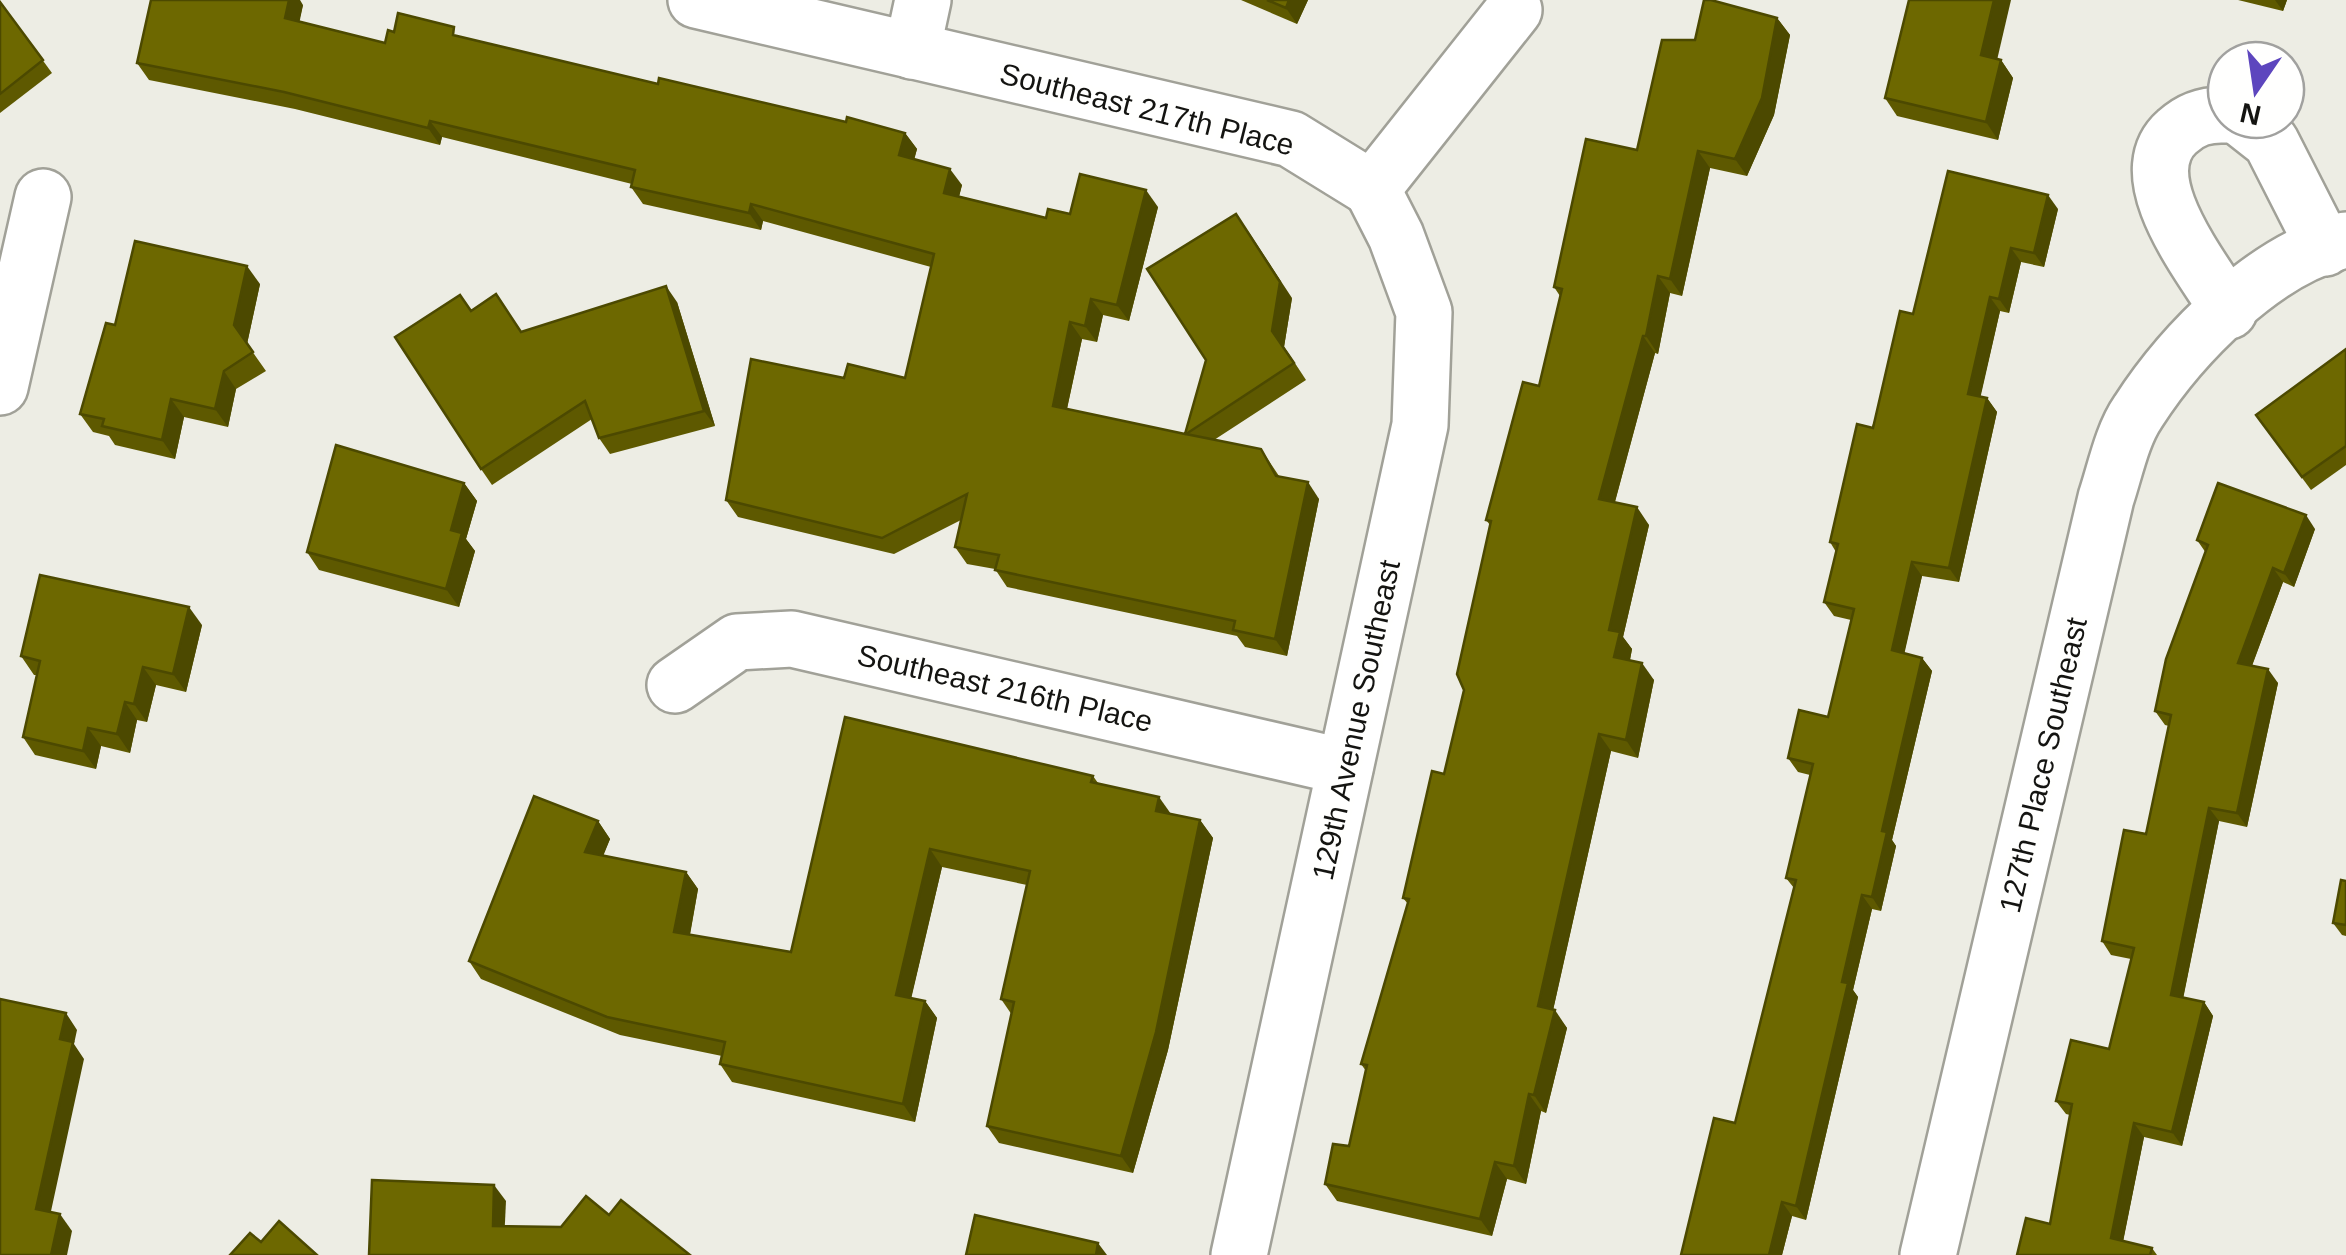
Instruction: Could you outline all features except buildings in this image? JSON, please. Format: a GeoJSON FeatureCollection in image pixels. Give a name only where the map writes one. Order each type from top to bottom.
{"type":"FeatureCollection","features":[{"type":"Feature","properties":{"kind":"street","name":"Southeast 217th Place"},"geometry":{"type":"LineString","coordinates":[[696,0],[918,26],[1291,140],[1372,189]]}},
{"type":"Feature","properties":{"kind":"street"},"geometry":{"type":"LineString","coordinates":[[1372,189],[1514,10]]}},
{"type":"Feature","properties":{"kind":"street"},"geometry":{"type":"LineString","coordinates":[[2206,115],[2187,122],[2170,138],[2160,160],[2158,183],[2167,206],[2228,310]]}},
{"type":"Feature","properties":{"kind":"street"},"geometry":{"type":"LineString","coordinates":[[2268,140],[2335,244]]}},
{"type":"Feature","properties":{"kind":"street","name":"129th Avenue Southeast"},"geometry":{"type":"LineString","coordinates":[[1240,1255],[1420,424],[1424,312],[1396,236],[1372,189]]}},
{"type":"Feature","properties":{"kind":"street"},"geometry":{"type":"LineString","coordinates":[[0,387],[43,197]]}},
{"type":"Feature","properties":{"kind":"street","name":"127th Place Southeast"},"geometry":{"type":"LineString","coordinates":[[1928,1255],[2106,498],[2135,415],[2184,353],[2268,273],[2335,244]]}},
{"type":"Feature","properties":{"kind":"street","name":"Southeast 216th Place"},"geometry":{"type":"LineString","coordinates":[[675,686],[737,642],[792,639],[1345,766]]}}]}
